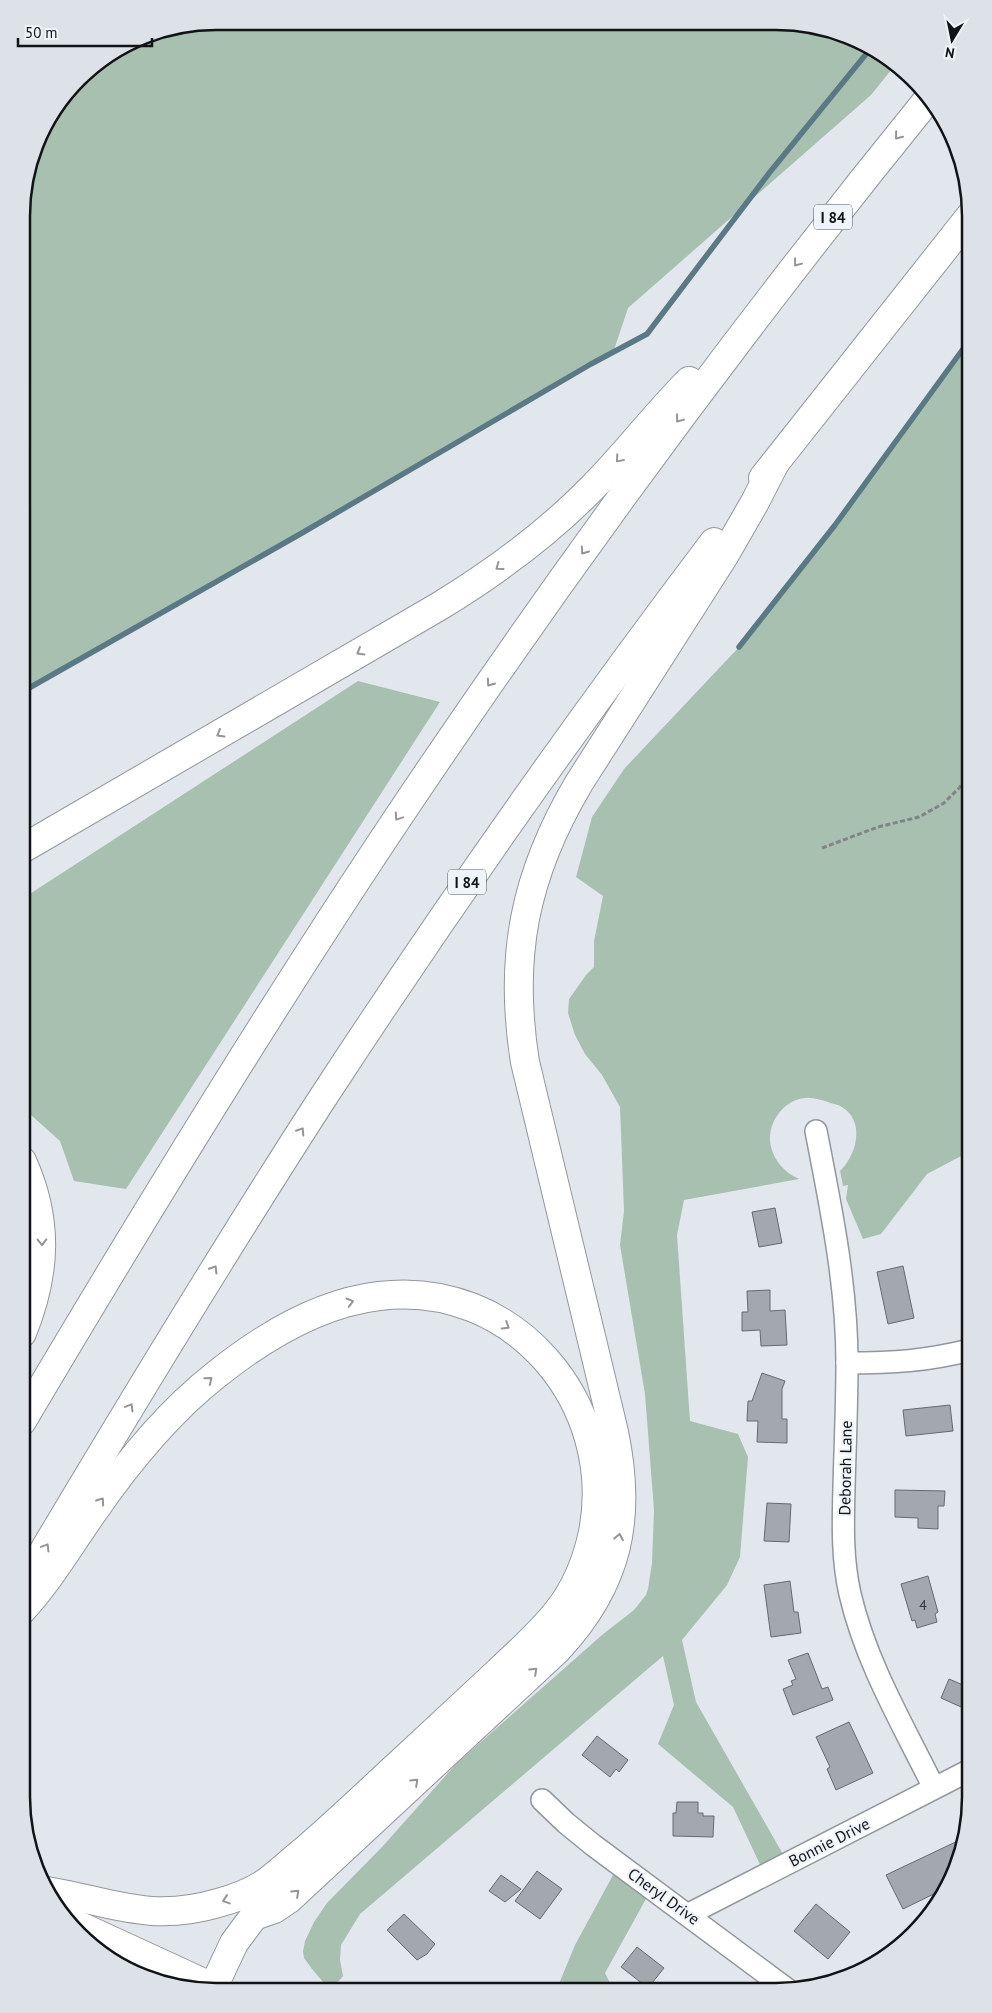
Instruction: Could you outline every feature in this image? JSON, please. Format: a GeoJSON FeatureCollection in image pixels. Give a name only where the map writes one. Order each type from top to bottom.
{"type":"FeatureCollection","features":[{"type":"Feature","properties":{"kind":"main road","name":"I 84"},"geometry":{"type":"LineString","coordinates":[[30,1408],[203,1123],[393,825],[577,560],[740,338],[834,216],[924,104]]}},
{"type":"Feature","properties":{"kind":"main road","name":"I 84"},"geometry":{"type":"LineString","coordinates":[[30,1576],[215,1268],[322,1098],[414,961],[568,739],[688,576],[962,225]]}},
{"type":"Feature","properties":{"kind":"main road"},"geometry":{"type":"LineString","coordinates":[[30,844],[438,607],[499,567],[536,539],[577,503],[611,468],[691,378],[740,338]]}},
{"type":"Feature","properties":{"kind":"main road"},"geometry":{"type":"LineString","coordinates":[[254,1916],[274,1909],[289,1899],[557,1650],[575,1630],[590,1608],[611,1566],[620,1534],[622,1509],[620,1461],[525,1062],[519,1007],[522,931],[528,900],[539,864],[564,808],[724,556],[775,463]]}},
{"type":"Feature","properties":{"kind":"main road"},"geometry":{"type":"LineString","coordinates":[[30,1180],[39,1214],[42,1254],[35,1295],[30,1310]]}},
{"type":"Feature","properties":{"kind":"main road"},"geometry":{"type":"LineString","coordinates":[[30,1602],[49,1579],[111,1487],[174,1412],[194,1392],[231,1363],[268,1339],[295,1324],[352,1301],[395,1294],[425,1296],[458,1304],[488,1316],[518,1334],[541,1355],[562,1380],[576,1403],[594,1456],[597,1491],[589,1549],[577,1581],[558,1610],[529,1643],[345,1814],[269,1880],[248,1892],[219,1903],[188,1910],[161,1912],[125,1908],[57,1893]]}},
{"type":"Feature","properties":{"kind":"main road"},"geometry":{"type":"LineString","coordinates":[[217,1983],[234,1943],[254,1916],[260,1894],[269,1880]]}},
{"type":"Feature","properties":{"kind":"main road"},"geometry":{"type":"LineString","coordinates":[[86,1929],[201,1983]]}},
{"type":"Feature","properties":{"kind":"street","name":"Deborah Lane"},"geometry":{"type":"LineString","coordinates":[[816,1131],[838,1242],[845,1313],[847,1363],[843,1527],[850,1592],[857,1622],[870,1657],[934,1788]]}},
{"type":"Feature","properties":{"kind":"street"},"geometry":{"type":"LineString","coordinates":[[847,1363],[896,1363],[935,1358],[962,1352]]}},
{"type":"Feature","properties":{"kind":"street","name":"Bonnie Drive"},"geometry":{"type":"LineString","coordinates":[[689,1914],[962,1774]]}},
{"type":"Feature","properties":{"kind":"street","name":"Cheryl Drive"},"geometry":{"type":"LineString","coordinates":[[542,1800],[593,1845],[689,1914],[779,1983]]}},
{"type":"Feature","properties":{"kind":"path"},"geometry":{"type":"LineString","coordinates":[[822,848],[878,827],[919,817],[944,803],[962,784]]}},
{"type":"Feature","properties":{"kind":"green space"},"geometry":{"type":"Polygon","coordinates":[[[204,30],[788,30],[824,36],[847,44],[869,55],[891,70],[871,95],[628,308],[613,353],[30,686],[30,204],[40,156],[49,134],[61,113],[76,93],[93,76],[123,55],[145,44],[168,36],[204,30]]]}},
{"type":"Feature","properties":{"kind":"green space"},"geometry":{"type":"Polygon","coordinates":[[[962,350],[962,1156],[927,1174],[881,1234],[863,1239],[846,1199],[848,1185],[843,1186],[840,1171],[846,1165],[854,1148],[856,1130],[854,1121],[849,1113],[839,1105],[814,1098],[797,1100],[784,1107],[775,1119],[770,1133],[770,1141],[776,1159],[788,1173],[799,1179],[684,1200],[677,1235],[690,1421],[738,1434],[748,1457],[740,1557],[727,1585],[682,1640],[696,1702],[788,1863],[765,1875],[733,1807],[658,1744],[674,1705],[663,1656],[360,1914],[341,1945],[340,1960],[343,1976],[334,1983],[325,1983],[304,1958],[303,1951],[305,1941],[314,1922],[327,1903],[382,1847],[456,1764],[602,1635],[634,1610],[646,1595],[652,1563],[654,1510],[645,1394],[620,1245],[624,1211],[620,1107],[602,1075],[585,1054],[575,1035],[568,1013],[569,999],[594,967],[594,941],[603,896],[576,877],[592,817],[624,769],[739,647],[835,525],[962,350]]]}},
{"type":"Feature","properties":{"kind":"green space"},"geometry":{"type":"Polygon","coordinates":[[[358,681],[440,702],[126,1189],[74,1181],[60,1141],[30,1114],[30,894],[358,681]]]}},
{"type":"Feature","properties":{"kind":"green space"},"geometry":{"type":"Polygon","coordinates":[[[619,1864],[652,1888],[605,1973],[610,1983],[559,1983],[575,1945],[619,1864]]]}},
{"type":"Feature","properties":{"kind":"building"},"geometry":{"type":"Polygon","coordinates":[[[775,1208],[782,1243],[759,1247],[752,1212],[775,1208]]]}},
{"type":"Feature","properties":{"kind":"building"},"geometry":{"type":"Polygon","coordinates":[[[903,1266],[914,1318],[888,1324],[877,1272],[903,1266]]]}},
{"type":"Feature","properties":{"kind":"building"},"geometry":{"type":"Polygon","coordinates":[[[770,1290],[770,1311],[785,1310],[787,1345],[761,1346],[760,1330],[742,1331],[742,1312],[748,1312],[747,1291],[770,1290]]]}},
{"type":"Feature","properties":{"kind":"building"},"geometry":{"type":"Polygon","coordinates":[[[762,1373],[785,1381],[782,1389],[782,1419],[787,1419],[787,1443],[757,1442],[758,1421],[747,1421],[748,1401],[752,1401],[762,1373]]]}},
{"type":"Feature","properties":{"kind":"building"},"geometry":{"type":"Polygon","coordinates":[[[950,1405],[953,1431],[906,1436],[903,1410],[950,1405]]]}},
{"type":"Feature","properties":{"kind":"building"},"geometry":{"type":"Polygon","coordinates":[[[895,1490],[945,1491],[944,1506],[938,1506],[938,1529],[918,1528],[918,1518],[895,1517],[895,1490]]]}},
{"type":"Feature","properties":{"kind":"building"},"geometry":{"type":"Polygon","coordinates":[[[767,1503],[791,1504],[789,1542],[764,1541],[767,1503]]]}},
{"type":"Feature","properties":{"kind":"building"},"geometry":{"type":"Polygon","coordinates":[[[928,1576],[938,1612],[935,1614],[937,1622],[917,1628],[915,1620],[912,1621],[901,1584],[928,1576]]]}},
{"type":"Feature","properties":{"kind":"building"},"geometry":{"type":"Polygon","coordinates":[[[790,1581],[794,1612],[798,1612],[801,1633],[771,1637],[764,1585],[790,1581]]]}},
{"type":"Feature","properties":{"kind":"building"},"geometry":{"type":"Polygon","coordinates":[[[808,1653],[822,1689],[828,1687],[833,1700],[793,1715],[783,1689],[793,1685],[791,1681],[796,1679],[788,1660],[808,1653]]]}},
{"type":"Feature","properties":{"kind":"building"},"geometry":{"type":"Polygon","coordinates":[[[949,1679],[962,1685],[962,1707],[941,1698],[949,1679]]]}},
{"type":"Feature","properties":{"kind":"building"},"geometry":{"type":"Polygon","coordinates":[[[849,1722],[873,1773],[836,1790],[827,1769],[830,1767],[816,1737],[849,1722]]]}},
{"type":"Feature","properties":{"kind":"building"},"geometry":{"type":"Polygon","coordinates":[[[597,1736],[628,1760],[619,1772],[616,1769],[610,1777],[582,1755],[597,1736]]]}},
{"type":"Feature","properties":{"kind":"building"},"geometry":{"type":"Polygon","coordinates":[[[677,1802],[698,1802],[698,1813],[703,1813],[703,1816],[714,1816],[713,1837],[673,1836],[673,1813],[676,1813],[677,1802]]]}},
{"type":"Feature","properties":{"kind":"building"},"geometry":{"type":"Polygon","coordinates":[[[957,1842],[948,1868],[935,1893],[903,1909],[886,1875],[957,1842]]]}},
{"type":"Feature","properties":{"kind":"building"},"geometry":{"type":"Polygon","coordinates":[[[537,1871],[562,1889],[540,1919],[515,1901],[537,1871]]]}},
{"type":"Feature","properties":{"kind":"building"},"geometry":{"type":"Polygon","coordinates":[[[501,1875],[521,1889],[505,1902],[489,1891],[501,1875]]]}},
{"type":"Feature","properties":{"kind":"building"},"geometry":{"type":"Polygon","coordinates":[[[816,1904],[850,1932],[828,1959],[794,1931],[816,1904]]]}},
{"type":"Feature","properties":{"kind":"building"},"geometry":{"type":"Polygon","coordinates":[[[404,1914],[435,1944],[427,1954],[417,1960],[387,1930],[404,1914]]]}},
{"type":"Feature","properties":{"kind":"building"},"geometry":{"type":"Polygon","coordinates":[[[637,1947],[664,1968],[652,1983],[642,1983],[621,1967],[637,1947]]]}},
{"type":"Feature","properties":{"kind":"waterway"},"geometry":{"type":"LineString","coordinates":[[30,687],[302,533],[591,364],[647,334],[770,172],[866,54]]}},
{"type":"Feature","properties":{"kind":"waterway"},"geometry":{"type":"LineString","coordinates":[[739,647],[835,525],[962,350]]}}]}
